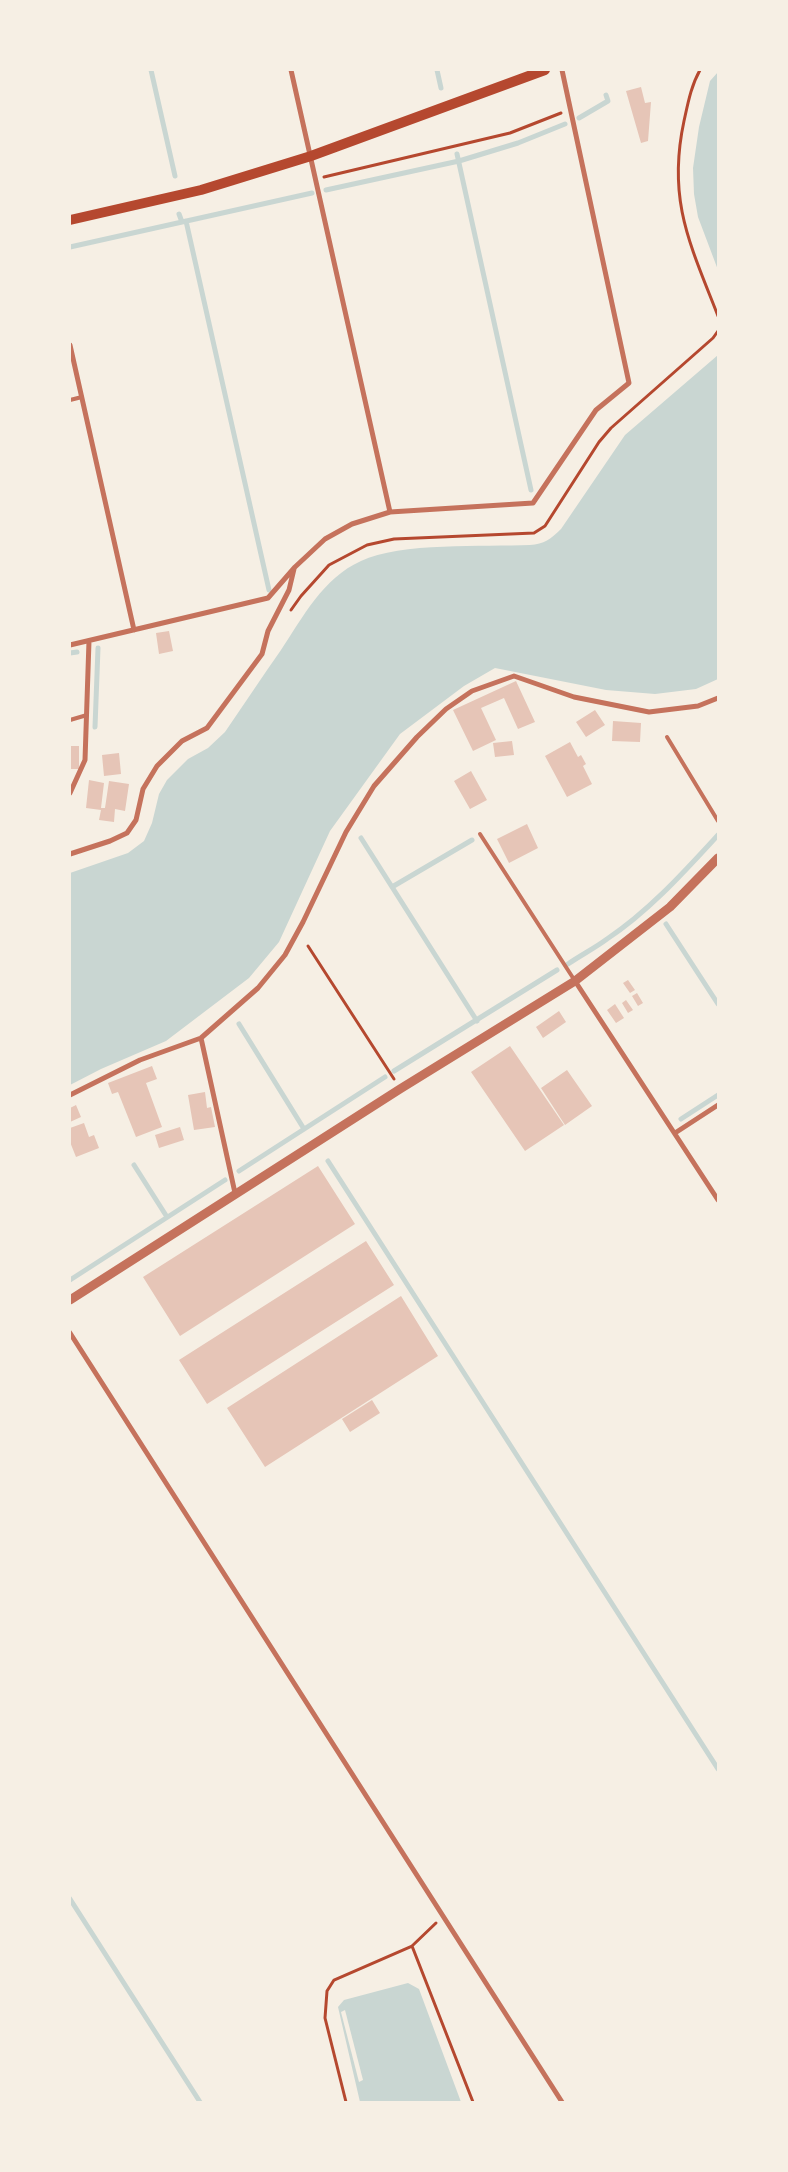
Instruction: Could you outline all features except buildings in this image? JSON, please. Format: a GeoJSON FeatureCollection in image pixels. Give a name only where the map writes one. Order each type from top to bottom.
{"type":"FeatureCollection","features":[{"type":"Feature","properties":{"kind":"main road"},"geometry":{"type":"LineString","coordinates":[[70,220],[201,190],[310,156],[546,70]]}},
{"type":"Feature","properties":{"kind":"street"},"geometry":{"type":"LineString","coordinates":[[291,70],[390,512]]}},
{"type":"Feature","properties":{"kind":"street"},"geometry":{"type":"LineString","coordinates":[[70,645],[268,598],[294,566],[325,539],[352,524],[390,512],[533,503],[596,410],[629,383],[562,70]]}},
{"type":"Feature","properties":{"kind":"street"},"geometry":{"type":"LineString","coordinates":[[70,345],[134,630]]}},
{"type":"Feature","properties":{"kind":"street"},"geometry":{"type":"LineString","coordinates":[[70,854],[110,841],[127,833],[136,820],[143,789],[157,766],[182,741],[206,728],[262,654],[268,631],[289,590],[294,566]]}},
{"type":"Feature","properties":{"kind":"street"},"geometry":{"type":"LineString","coordinates":[[70,793],[85,760],[89,641]]}},
{"type":"Feature","properties":{"kind":"street"},"geometry":{"type":"LineString","coordinates":[[70,1095],[140,1060],[201,1038],[258,988],[285,955],[304,922],[346,832],[379,780],[417,736],[446,709],[472,691],[514,676],[574,697],[648,712],[698,706],[718,698]]}},
{"type":"Feature","properties":{"kind":"street"},"geometry":{"type":"LineString","coordinates":[[70,1300],[235,1193],[575,981],[670,907],[718,858]]}},
{"type":"Feature","properties":{"kind":"street"},"geometry":{"type":"LineString","coordinates":[[575,981],[718,1200]]}},
{"type":"Feature","properties":{"kind":"street"},"geometry":{"type":"LineString","coordinates":[[201,1038],[235,1193]]}},
{"type":"Feature","properties":{"kind":"street"},"geometry":{"type":"LineString","coordinates":[[675,1132],[718,1105]]}},
{"type":"Feature","properties":{"kind":"street"},"geometry":{"type":"LineString","coordinates":[[70,1333],[562,2102]]}},
{"type":"Feature","properties":{"kind":"lane"},"geometry":{"type":"LineString","coordinates":[[70,400],[82,397]]}},
{"type":"Feature","properties":{"kind":"lane"},"geometry":{"type":"LineString","coordinates":[[70,720],[87,715]]}},
{"type":"Feature","properties":{"kind":"lane"},"geometry":{"type":"LineString","coordinates":[[667,736],[718,821]]}},
{"type":"Feature","properties":{"kind":"lane"},"geometry":{"type":"LineString","coordinates":[[480,834],[575,981]]}},
{"type":"Feature","properties":{"kind":"path"},"geometry":{"type":"LineString","coordinates":[[700,70],[692,85],[679,144],[677,182],[688,238],[718,316]]}},
{"type":"Feature","properties":{"kind":"path"},"geometry":{"type":"LineString","coordinates":[[316,179],[510,133],[569,109]]}},
{"type":"Feature","properties":{"kind":"path"},"geometry":{"type":"LineString","coordinates":[[308,946],[400,1089]]}},
{"type":"Feature","properties":{"kind":"path"},"geometry":{"type":"LineString","coordinates":[[346,2102],[325,2018],[327,1992],[334,1980],[412,1946],[444,1916]]}},
{"type":"Feature","properties":{"kind":"path"},"geometry":{"type":"LineString","coordinates":[[412,1946],[473,2102]]}},
{"type":"Feature","properties":{"kind":"shaded area"},"geometry":{"type":"Polygon","coordinates":[[[718,72],[718,270],[698,217],[694,194],[693,168],[699,127],[710,81],[718,72]]]}},
{"type":"Feature","properties":{"kind":"shaded area"},"geometry":{"type":"Polygon","coordinates":[[[718,355],[718,679],[696,689],[655,694],[606,690],[495,668],[464,686],[400,734],[330,831],[279,942],[249,978],[166,1041],[101,1069],[70,1085],[70,873],[128,853],[144,841],[152,823],[159,794],[167,780],[188,759],[208,748],[225,732],[306,612],[336,577],[361,561],[398,551],[420,548],[530,545],[554,536],[561,529],[625,435],[718,355]]]}},
{"type":"Feature","properties":{"kind":"shaded area"},"geometry":{"type":"Polygon","coordinates":[[[408,1983],[419,1989],[461,2102],[360,2102],[338,2007],[344,2000],[408,1983]]]}},
{"type":"Feature","properties":{"kind":"pier"},"geometry":{"type":"Polygon","coordinates":[[[345,2010],[363,2080],[359,2082],[341,2012],[345,2010]]]}},
{"type":"Feature","properties":{"kind":"waterway"},"geometry":{"type":"LineString","coordinates":[[151,70],[175,176]]}},
{"type":"Feature","properties":{"kind":"waterway"},"geometry":{"type":"LineString","coordinates":[[437,70],[441,88]]}},
{"type":"Feature","properties":{"kind":"waterway"},"geometry":{"type":"LineString","coordinates":[[579,118],[608,101],[606,95]]}},
{"type":"Feature","properties":{"kind":"waterway"},"geometry":{"type":"LineString","coordinates":[[326,190],[459,161],[518,143],[565,124]]}},
{"type":"Feature","properties":{"kind":"waterway"},"geometry":{"type":"LineString","coordinates":[[457,154],[531,490]]}},
{"type":"Feature","properties":{"kind":"waterway"},"geometry":{"type":"LineString","coordinates":[[70,247],[312,193]]}},
{"type":"Feature","properties":{"kind":"waterway"},"geometry":{"type":"LineString","coordinates":[[179,214],[182,222]]}},
{"type":"Feature","properties":{"kind":"waterway"},"geometry":{"type":"LineString","coordinates":[[186,221],[269,590]]}},
{"type":"Feature","properties":{"kind":"waterway"},"geometry":{"type":"LineString","coordinates":[[95,727],[98,648]]}},
{"type":"Feature","properties":{"kind":"waterway"},"geometry":{"type":"LineString","coordinates":[[70,653],[77,652]]}},
{"type":"Feature","properties":{"kind":"waterway"},"geometry":{"type":"LineString","coordinates":[[568,964],[637,916],[666,890],[718,835]]}},
{"type":"Feature","properties":{"kind":"waterway"},"geometry":{"type":"LineString","coordinates":[[361,838],[477,1021]]}},
{"type":"Feature","properties":{"kind":"waterway"},"geometry":{"type":"LineString","coordinates":[[392,887],[472,840]]}},
{"type":"Feature","properties":{"kind":"waterway"},"geometry":{"type":"LineString","coordinates":[[666,924],[718,1004]]}},
{"type":"Feature","properties":{"kind":"waterway"},"geometry":{"type":"LineString","coordinates":[[394,1071],[557,970]]}},
{"type":"Feature","properties":{"kind":"waterway"},"geometry":{"type":"LineString","coordinates":[[239,1024],[304,1129]]}},
{"type":"Feature","properties":{"kind":"waterway"},"geometry":{"type":"LineString","coordinates":[[239,1171],[385,1077]]}},
{"type":"Feature","properties":{"kind":"waterway"},"geometry":{"type":"LineString","coordinates":[[681,1119],[718,1095]]}},
{"type":"Feature","properties":{"kind":"waterway"},"geometry":{"type":"LineString","coordinates":[[328,1161],[718,1769]]}},
{"type":"Feature","properties":{"kind":"waterway"},"geometry":{"type":"LineString","coordinates":[[134,1165],[167,1217]]}},
{"type":"Feature","properties":{"kind":"waterway"},"geometry":{"type":"LineString","coordinates":[[70,1280],[225,1180]]}},
{"type":"Feature","properties":{"kind":"waterway"},"geometry":{"type":"LineString","coordinates":[[70,1899],[200,2102]]}}]}
